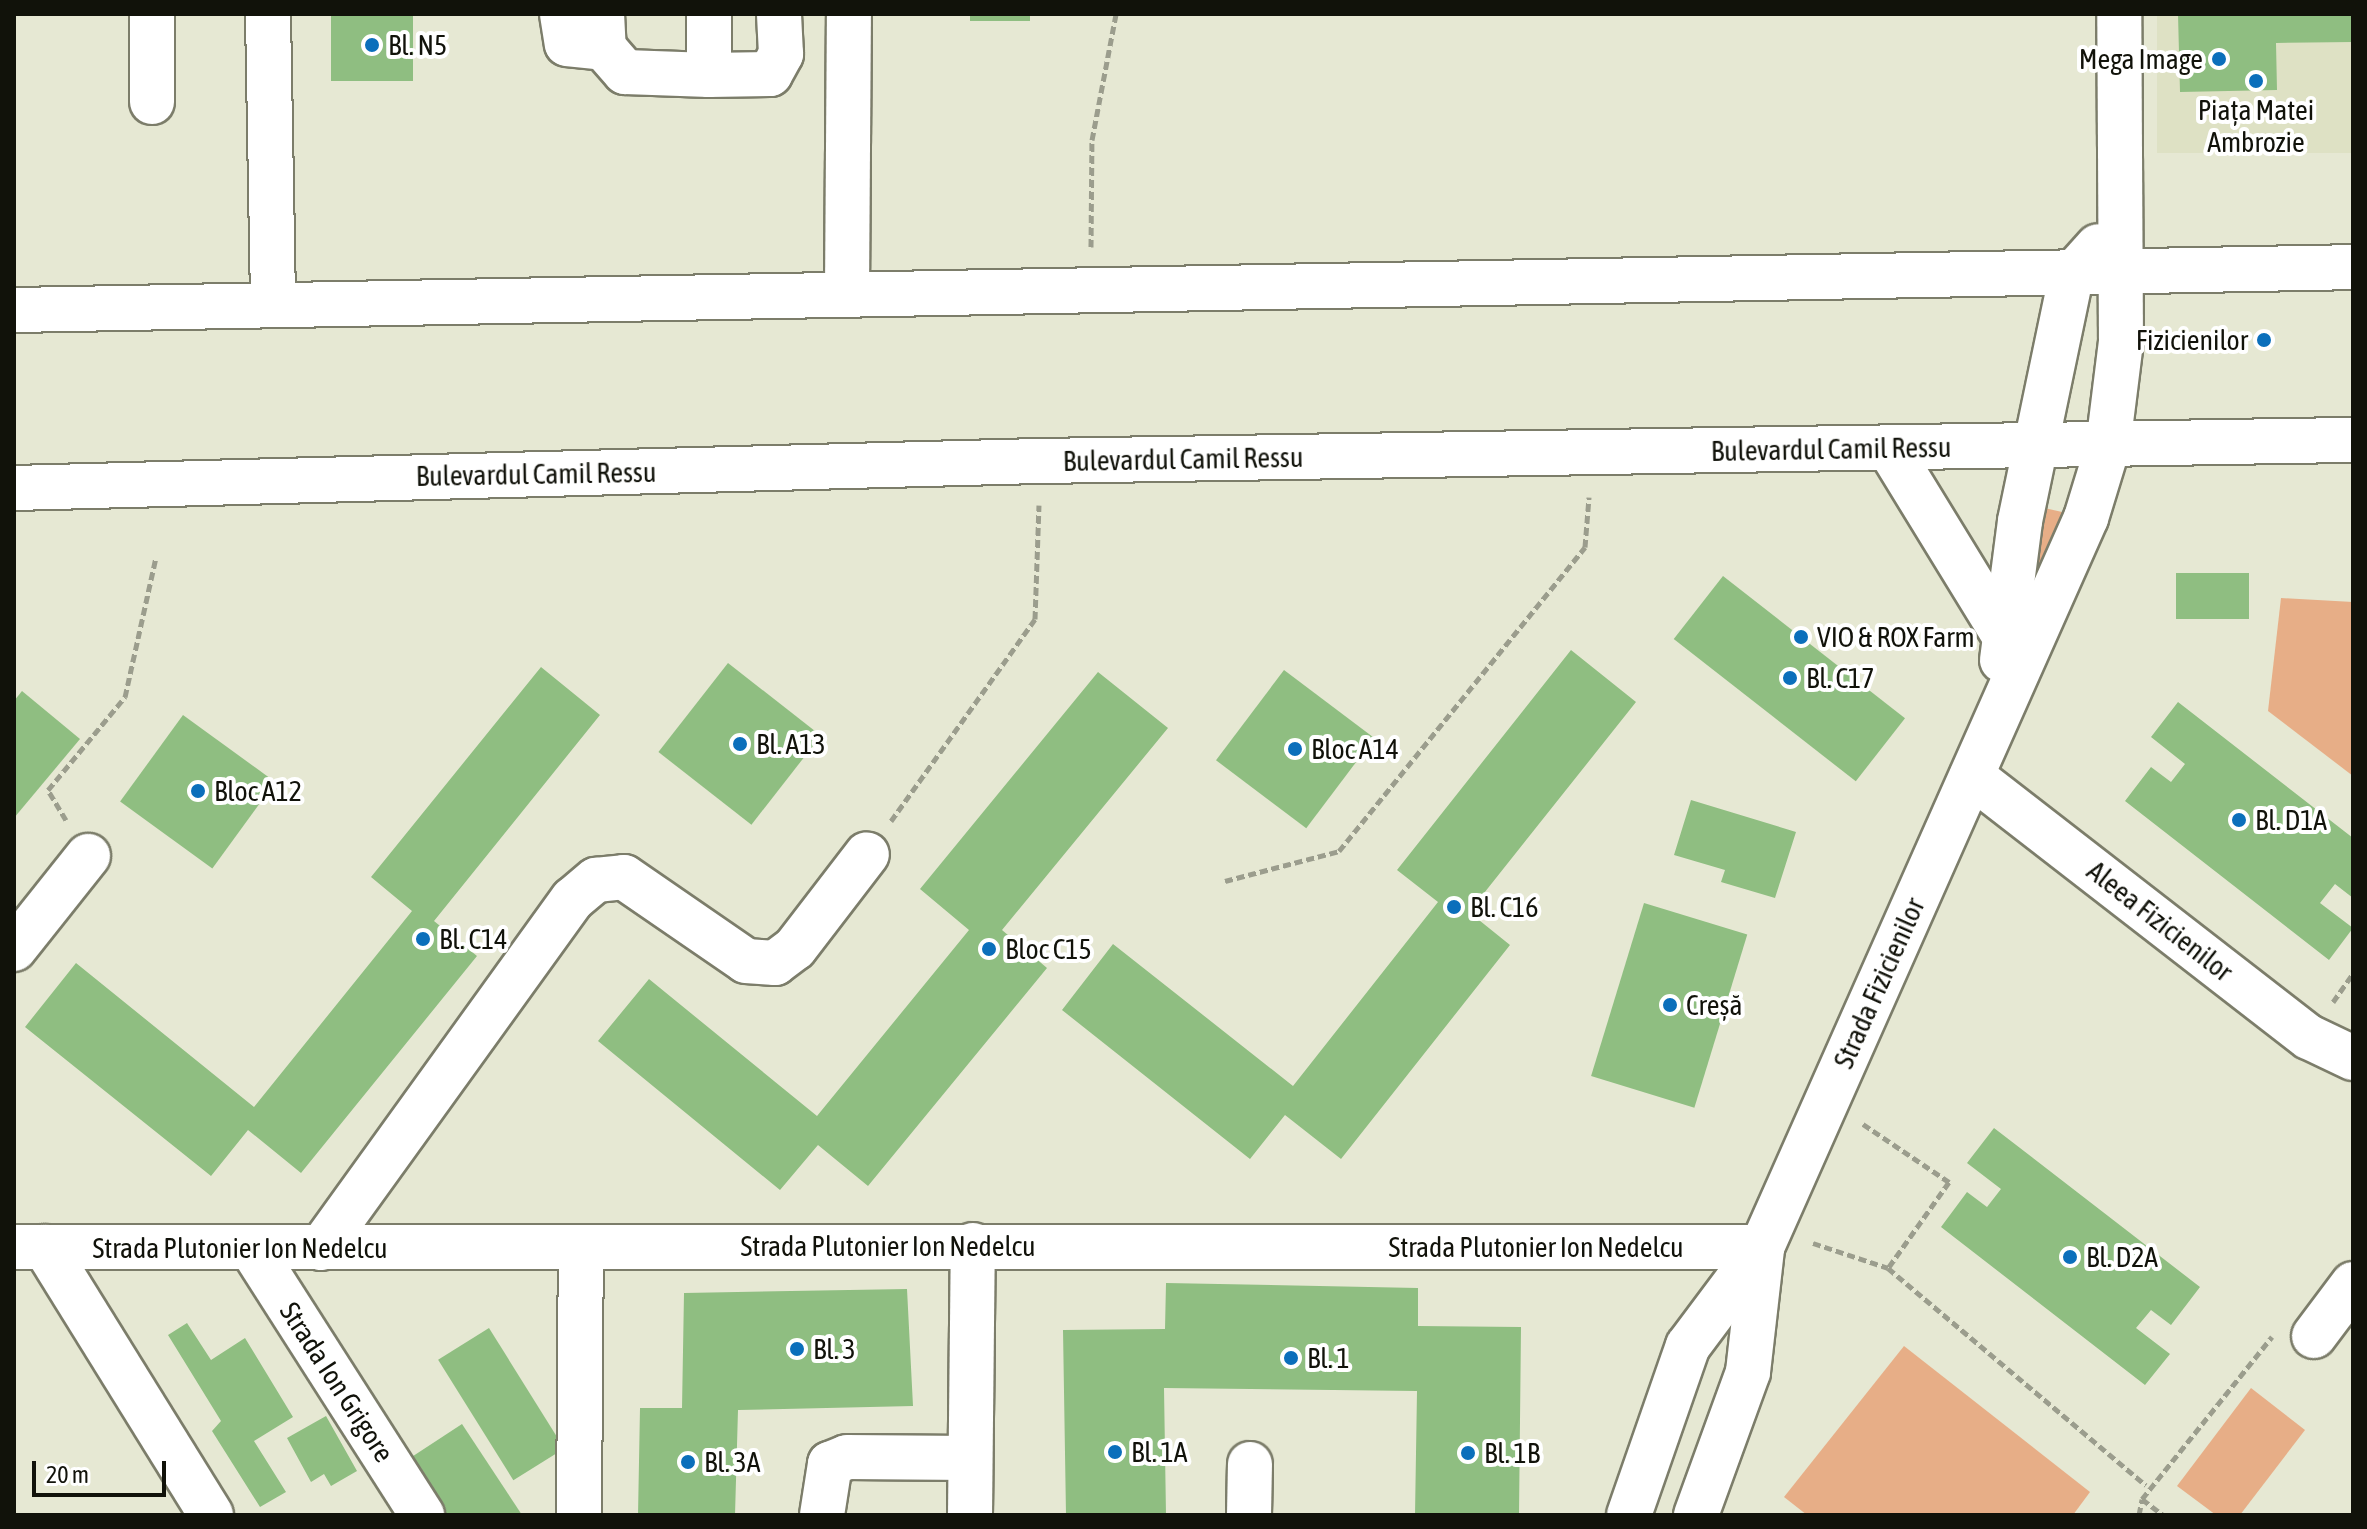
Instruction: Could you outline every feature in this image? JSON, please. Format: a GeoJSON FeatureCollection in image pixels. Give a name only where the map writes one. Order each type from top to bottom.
{"type":"FeatureCollection","features":[{"type":"Feature","properties":{"kind":"street"},"geometry":{"type":"LineString","coordinates":[[152,14],[152,102]]}},
{"type":"Feature","properties":{"kind":"street"},"geometry":{"type":"LineString","coordinates":[[268,14],[273,305]]}},
{"type":"Feature","properties":{"kind":"street"},"geometry":{"type":"LineString","coordinates":[[562,14],[567,44],[603,31],[625,72],[709,75],[770,74],[781,54],[779,14]]}},
{"type":"Feature","properties":{"kind":"street"},"geometry":{"type":"LineString","coordinates":[[709,14],[709,75]]}},
{"type":"Feature","properties":{"kind":"street"},"geometry":{"type":"LineString","coordinates":[[847,291],[849,14]]}},
{"type":"Feature","properties":{"kind":"street","name":"Strada Fizicienilor"},"geometry":{"type":"LineString","coordinates":[[1629,1515],[1688,1346],[1766,1238],[2060,584],[2108,446],[2124,273],[2119,14]]}},
{"type":"Feature","properties":{"kind":"street"},"geometry":{"type":"LineString","coordinates":[[2071,276],[2122,212]]}},
{"type":"Feature","properties":{"kind":"street"},"geometry":{"type":"LineString","coordinates":[[14,310],[847,291],[2071,276],[2353,267]]}},
{"type":"Feature","properties":{"kind":"street","name":"Strada Fizicienilor"},"geometry":{"type":"LineString","coordinates":[[1998,718],[2003,634],[2035,448],[2071,276]]}},
{"type":"Feature","properties":{"kind":"street","name":"Bulevardul Camil Ressu"},"geometry":{"type":"LineString","coordinates":[[14,488],[1040,461],[2035,448],[2353,440]]}},
{"type":"Feature","properties":{"kind":"street"},"geometry":{"type":"LineString","coordinates":[[1889,448],[2003,634]]}},
{"type":"Feature","properties":{"kind":"street","name":"Aleea Fizicienilor"},"geometry":{"type":"LineString","coordinates":[[1972,776],[2309,1037],[2353,1058]]}},
{"type":"Feature","properties":{"kind":"street"},"geometry":{"type":"LineString","coordinates":[[321,1248],[573,899],[596,880],[624,877],[746,961],[775,963],[795,948],[867,854]]}},
{"type":"Feature","properties":{"kind":"street"},"geometry":{"type":"LineString","coordinates":[[14,949],[88,856]]}},
{"type":"Feature","properties":{"kind":"street","name":"Strada Fizicienilor"},"geometry":{"type":"LineString","coordinates":[[1696,1515],[1748,1372],[1766,1238]]}},
{"type":"Feature","properties":{"kind":"street","name":"Strada Plutonier Ion Nedelcu"},"geometry":{"type":"LineString","coordinates":[[30,1247],[581,1249],[1766,1238]]}},
{"type":"Feature","properties":{"kind":"street"},"geometry":{"type":"LineString","coordinates":[[970,1515],[973,1245]]}},
{"type":"Feature","properties":{"kind":"street"},"geometry":{"type":"LineString","coordinates":[[30,1247],[211,1515]]}},
{"type":"Feature","properties":{"kind":"street","name":"Strada Ion Grigore"},"geometry":{"type":"LineString","coordinates":[[252,1249],[422,1515]]}},
{"type":"Feature","properties":{"kind":"street"},"geometry":{"type":"LineString","coordinates":[[579,1515],[581,1249]]}},
{"type":"Feature","properties":{"kind":"street"},"geometry":{"type":"LineString","coordinates":[[2314,1336],[2353,1284]]}},
{"type":"Feature","properties":{"kind":"street"},"geometry":{"type":"LineString","coordinates":[[822,1515],[830,1464],[847,1457],[970,1458]]}},
{"type":"Feature","properties":{"kind":"street"},"geometry":{"type":"LineString","coordinates":[[1249,1515],[1250,1464]]}},
{"type":"Feature","properties":{"kind":"path"},"geometry":{"type":"LineString","coordinates":[[1090,289],[1092,140],[1116,14]]}},
{"type":"Feature","properties":{"kind":"path"},"geometry":{"type":"LineString","coordinates":[[1225,881],[1339,851],[1585,547],[1588,452]]}},
{"type":"Feature","properties":{"kind":"path"},"geometry":{"type":"LineString","coordinates":[[867,854],[1035,619],[1040,461]]}},
{"type":"Feature","properties":{"kind":"path"},"geometry":{"type":"LineString","coordinates":[[88,856],[48,790],[125,697],[156,557]]}},
{"type":"Feature","properties":{"kind":"path"},"geometry":{"type":"LineString","coordinates":[[1827,1099],[1949,1182],[1888,1268]]}},
{"type":"Feature","properties":{"kind":"path"},"geometry":{"type":"LineString","coordinates":[[1766,1238],[1888,1268],[2146,1485]]}},
{"type":"Feature","properties":{"kind":"path"},"geometry":{"type":"LineString","coordinates":[[2139,1515],[2146,1485],[2265,1337],[2314,1336]]}},
{"type":"Feature","properties":{"kind":"path"},"geometry":{"type":"LineString","coordinates":[[2142,1499],[2163,1515]]}},
{"type":"Feature","properties":{"kind":"shaded area","name":"Piața Matei Ambrozie"},"geometry":{"type":"Polygon","coordinates":[[[2157,14],[2353,14],[2353,153],[2157,153],[2157,14]]]}},
{"type":"Feature","properties":{"kind":"shaded area"},"geometry":{"type":"Polygon","coordinates":[[[2040,507],[2071,514],[2015,664],[2040,507]]]}},
{"type":"Feature","properties":{"kind":"shaded area"},"geometry":{"type":"Polygon","coordinates":[[[2281,598],[2353,602],[2353,776],[2268,711],[2281,598]]]}},
{"type":"Feature","properties":{"kind":"shaded area"},"geometry":{"type":"Polygon","coordinates":[[[1904,1346],[2090,1492],[2073,1515],[1807,1515],[1784,1497],[1904,1346]]]}},
{"type":"Feature","properties":{"kind":"shaded area"},"geometry":{"type":"Polygon","coordinates":[[[2251,1388],[2305,1430],[2240,1515],[2216,1515],[2177,1486],[2251,1388]]]}},
{"type":"Feature","properties":{"kind":"building","name":"Bl. N5"},"geometry":{"type":"Polygon","coordinates":[[[331,14],[413,14],[413,81],[331,81],[331,14]]]}},
{"type":"Feature","properties":{"kind":"building"},"geometry":{"type":"Polygon","coordinates":[[[970,14],[1030,14],[1030,21],[970,21],[970,14]]]}},
{"type":"Feature","properties":{"kind":"building"},"geometry":{"type":"Polygon","coordinates":[[[2178,14],[2353,14],[2353,42],[2276,43],[2277,90],[2180,92],[2178,14]]]}},
{"type":"Feature","properties":{"kind":"building"},"geometry":{"type":"Polygon","coordinates":[[[2176,573],[2249,573],[2249,619],[2176,619],[2176,573]]]}},
{"type":"Feature","properties":{"kind":"building","name":"Bl. C17"},"geometry":{"type":"Polygon","coordinates":[[[1723,576],[1905,718],[1856,781],[1674,639],[1723,576]]]}},
{"type":"Feature","properties":{"kind":"building","name":"Bl. C16"},"geometry":{"type":"Polygon","coordinates":[[[1571,650],[1636,702],[1469,912],[1510,945],[1341,1159],[1285,1115],[1250,1159],[1062,1010],[1113,944],[1293,1086],[1438,902],[1397,870],[1571,650]]]}},
{"type":"Feature","properties":{"kind":"building","name":"Bl. A13"},"geometry":{"type":"Polygon","coordinates":[[[728,663],[821,736],[751,825],[658,752],[728,663]]]}},
{"type":"Feature","properties":{"kind":"building","name":"Bl. C14"},"geometry":{"type":"Polygon","coordinates":[[[541,667],[600,715],[434,921],[477,956],[301,1173],[248,1130],[211,1176],[25,1027],[76,963],[254,1107],[412,911],[371,877],[541,667]]]}},
{"type":"Feature","properties":{"kind":"building","name":"Bloc A14"},"geometry":{"type":"Polygon","coordinates":[[[1284,670],[1374,738],[1306,828],[1216,760],[1284,670]]]}},
{"type":"Feature","properties":{"kind":"building","name":"Bloc C15"},"geometry":{"type":"Polygon","coordinates":[[[1098,672],[1168,728],[1002,930],[1047,968],[868,1186],[818,1145],[780,1190],[598,1041],[649,979],[817,1116],[969,930],[920,889],[1098,672]]]}},
{"type":"Feature","properties":{"kind":"building"},"geometry":{"type":"Polygon","coordinates":[[[22,691],[80,739],[14,818],[14,701],[22,691]]]}},
{"type":"Feature","properties":{"kind":"building","name":"Bl. D1A"},"geometry":{"type":"Polygon","coordinates":[[[2178,702],[2353,838],[2353,898],[2335,884],[2320,903],[2353,928],[2329,960],[2125,801],[2151,767],[2171,782],[2185,764],[2151,737],[2178,702]]]}},
{"type":"Feature","properties":{"kind":"building","name":"Bloc A12"},"geometry":{"type":"Polygon","coordinates":[[[183,715],[275,782],[212,869],[120,802],[183,715]]]}},
{"type":"Feature","properties":{"kind":"building"},"geometry":{"type":"Polygon","coordinates":[[[1691,800],[1796,832],[1775,898],[1721,882],[1725,870],[1674,855],[1691,800]]]}},
{"type":"Feature","properties":{"kind":"building","name":"Creșă"},"geometry":{"type":"Polygon","coordinates":[[[1644,903],[1747,935],[1694,1108],[1591,1076],[1644,903]]]}},
{"type":"Feature","properties":{"kind":"building","name":"Bl. D2A"},"geometry":{"type":"Polygon","coordinates":[[[1994,1128],[2200,1287],[2171,1325],[2151,1310],[2136,1328],[2170,1354],[2145,1385],[1941,1227],[1967,1192],[1987,1207],[2001,1189],[1967,1163],[1994,1128]]]}},
{"type":"Feature","properties":{"kind":"building"},"geometry":{"type":"Polygon","coordinates":[[[1166,1283],[1418,1288],[1418,1326],[1521,1327],[1519,1515],[1415,1515],[1417,1391],[1164,1388],[1166,1515],[1066,1515],[1063,1330],[1165,1329],[1166,1283]]]}},
{"type":"Feature","properties":{"kind":"building","name":"Bl. 3"},"geometry":{"type":"Polygon","coordinates":[[[907,1289],[913,1406],[738,1410],[735,1515],[638,1515],[640,1408],[682,1408],[684,1293],[907,1289]]]}},
{"type":"Feature","properties":{"kind":"building"},"geometry":{"type":"Polygon","coordinates":[[[187,1323],[211,1360],[245,1338],[293,1417],[254,1441],[286,1492],[260,1507],[212,1431],[221,1421],[168,1335],[187,1323]]]}},
{"type":"Feature","properties":{"kind":"building"},"geometry":{"type":"Polygon","coordinates":[[[489,1328],[564,1448],[513,1480],[438,1360],[489,1328]]]}},
{"type":"Feature","properties":{"kind":"building"},"geometry":{"type":"Polygon","coordinates":[[[326,1416],[357,1471],[331,1486],[324,1474],[311,1482],[287,1438],[326,1416]]]}},
{"type":"Feature","properties":{"kind":"building"},"geometry":{"type":"Polygon","coordinates":[[[462,1424],[522,1515],[439,1515],[404,1462],[462,1424]]]}},
{"type":"Feature","properties":{"kind":"place","name":"Bl. N5"},"geometry":{"type":"Point","coordinates":[372,45]}},
{"type":"Feature","properties":{"kind":"place","name":"Mega Image"},"geometry":{"type":"Point","coordinates":[2219,59]}},
{"type":"Feature","properties":{"kind":"place","name":"Piața Matei Ambrozie"},"geometry":{"type":"Point","coordinates":[2256,81]}},
{"type":"Feature","properties":{"kind":"place","name":"Fizicienilor"},"geometry":{"type":"Point","coordinates":[2264,340]}},
{"type":"Feature","properties":{"kind":"place","name":"VIO & ROX Farm"},"geometry":{"type":"Point","coordinates":[1801,637]}},
{"type":"Feature","properties":{"kind":"place","name":"Bl. C17"},"geometry":{"type":"Point","coordinates":[1790,678]}},
{"type":"Feature","properties":{"kind":"place","name":"Bl. A13"},"geometry":{"type":"Point","coordinates":[740,744]}},
{"type":"Feature","properties":{"kind":"place","name":"Bloc A14"},"geometry":{"type":"Point","coordinates":[1295,749]}},
{"type":"Feature","properties":{"kind":"place","name":"Bloc A12"},"geometry":{"type":"Point","coordinates":[198,791]}},
{"type":"Feature","properties":{"kind":"place","name":"Bl. D1A"},"geometry":{"type":"Point","coordinates":[2239,820]}},
{"type":"Feature","properties":{"kind":"place","name":"Bl. C16"},"geometry":{"type":"Point","coordinates":[1454,907]}},
{"type":"Feature","properties":{"kind":"place","name":"Bl. C14"},"geometry":{"type":"Point","coordinates":[423,939]}},
{"type":"Feature","properties":{"kind":"place","name":"Bloc C15"},"geometry":{"type":"Point","coordinates":[989,949]}},
{"type":"Feature","properties":{"kind":"place","name":"Creșă"},"geometry":{"type":"Point","coordinates":[1670,1005]}},
{"type":"Feature","properties":{"kind":"place","name":"Bl. D2A"},"geometry":{"type":"Point","coordinates":[2070,1257]}},
{"type":"Feature","properties":{"kind":"place","name":"Bl. 3"},"geometry":{"type":"Point","coordinates":[797,1349]}},
{"type":"Feature","properties":{"kind":"place","name":"Bl. 1"},"geometry":{"type":"Point","coordinates":[1291,1358]}},
{"type":"Feature","properties":{"kind":"place","name":"Bl. 1A"},"geometry":{"type":"Point","coordinates":[1115,1452]}},
{"type":"Feature","properties":{"kind":"place","name":"Bl. 1B"},"geometry":{"type":"Point","coordinates":[1468,1453]}},
{"type":"Feature","properties":{"kind":"place","name":"Bl. 3A"},"geometry":{"type":"Point","coordinates":[688,1462]}}]}
